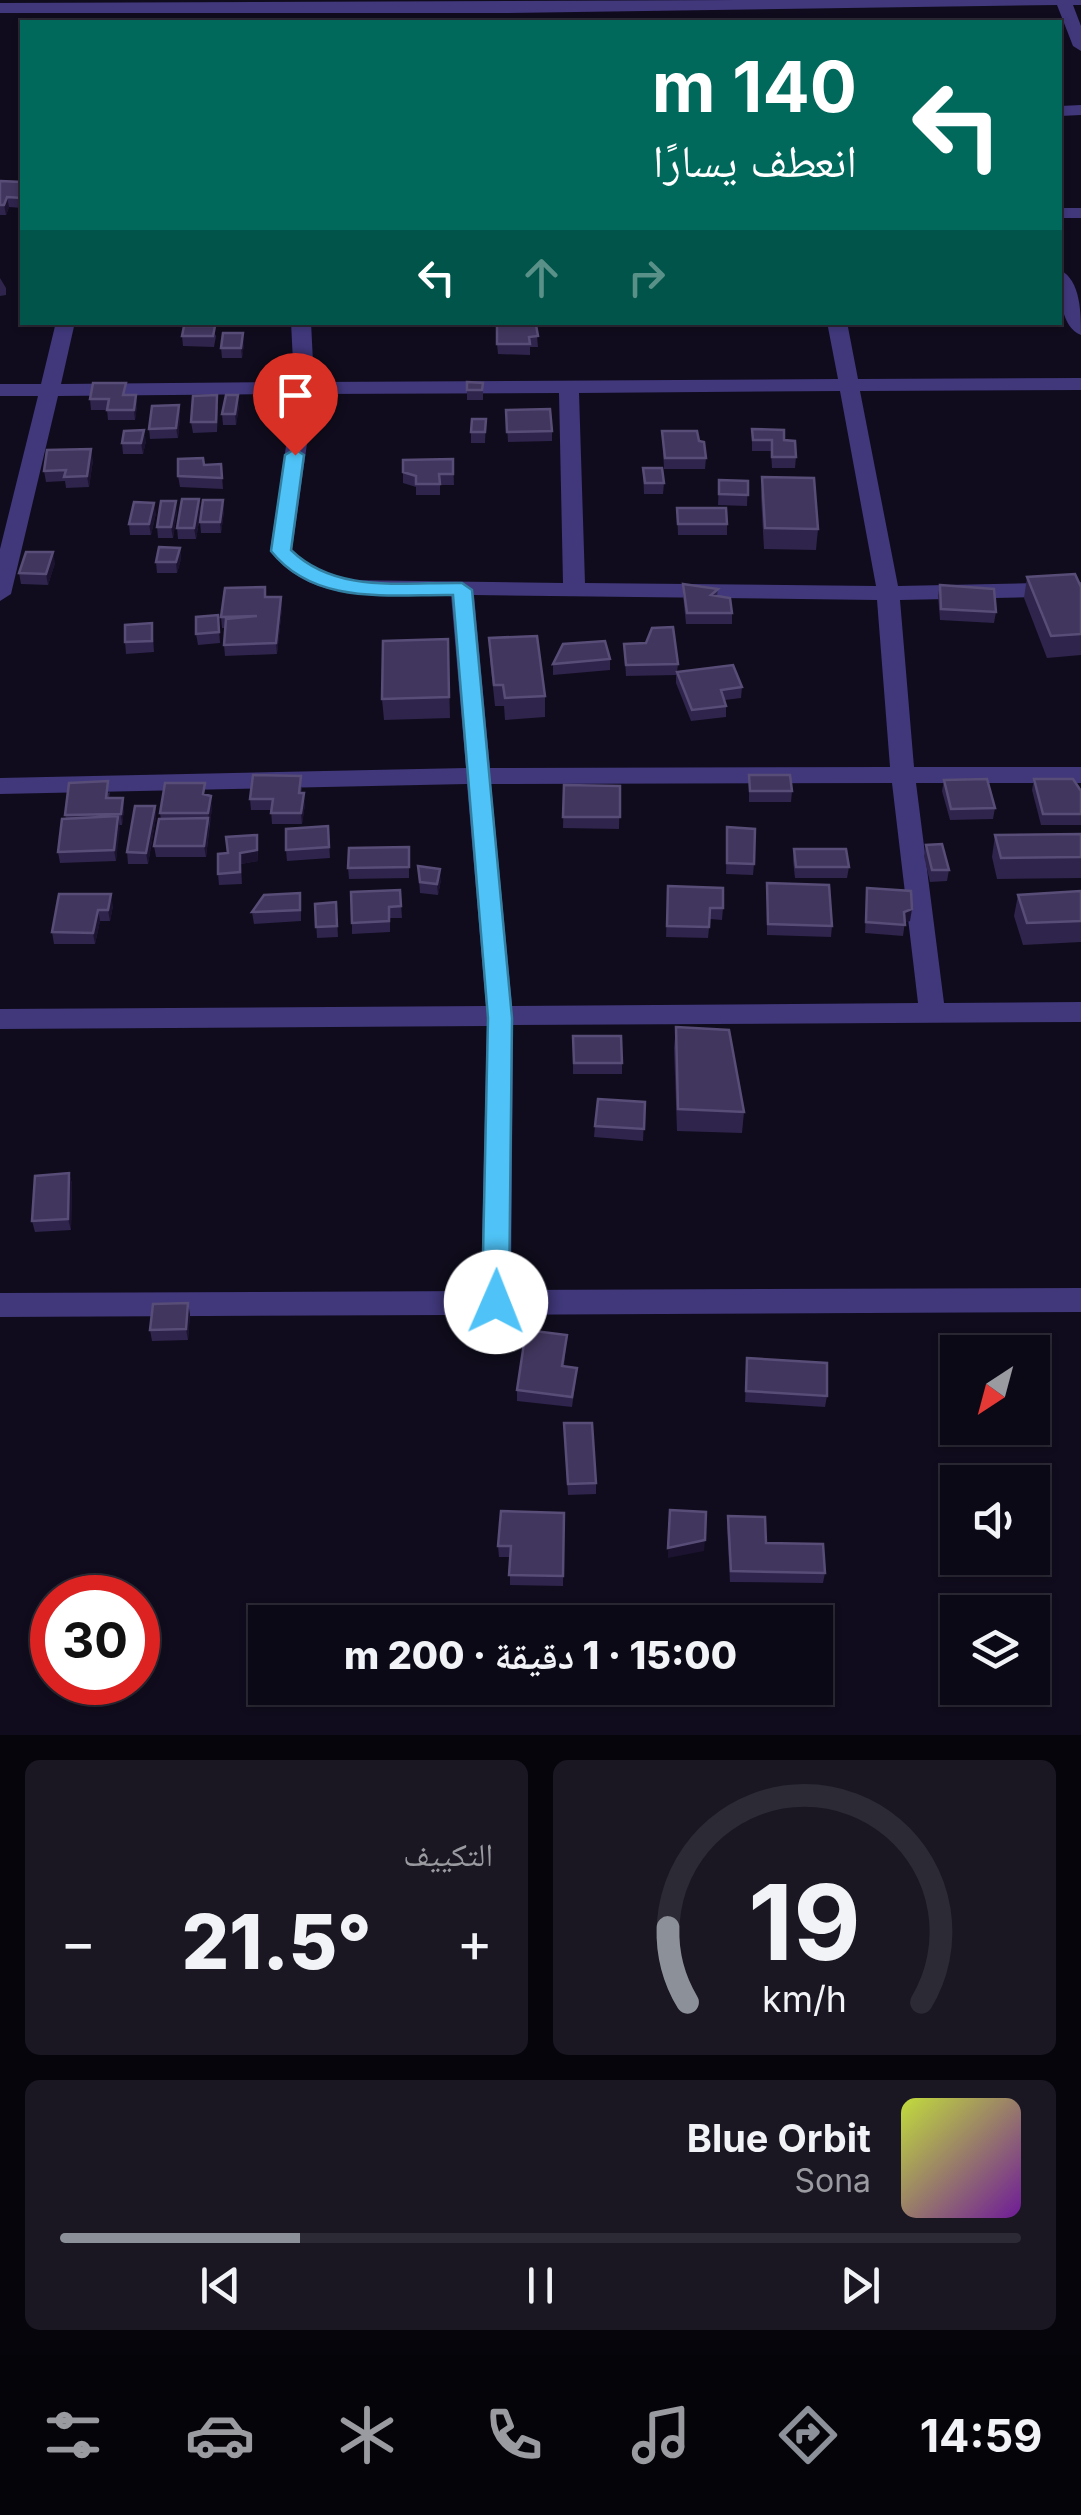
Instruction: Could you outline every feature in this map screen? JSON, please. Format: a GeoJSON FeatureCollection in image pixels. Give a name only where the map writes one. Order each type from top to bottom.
{"type":"FeatureCollection","features":[{"type":"Feature","properties":{"kind":"street"},"geometry":{"type":"LineString","coordinates":[[1063,0],[1081,46]]}},
{"type":"Feature","properties":{"kind":"street"},"geometry":{"type":"LineString","coordinates":[[0,8],[504,10],[1081,0]]}},
{"type":"Feature","properties":{"kind":"street"},"geometry":{"type":"LineString","coordinates":[[1062,281],[1081,329]]}},
{"type":"Feature","properties":{"kind":"street"},"geometry":{"type":"LineString","coordinates":[[0,594],[65,325]]}},
{"type":"Feature","properties":{"kind":"street"},"geometry":{"type":"LineString","coordinates":[[302,325],[304,391],[281,551],[303,573],[342,588],[888,592],[1081,589]]}},
{"type":"Feature","properties":{"kind":"street"},"geometry":{"type":"LineString","coordinates":[[838,325],[888,592],[903,778],[932,1012]]}},
{"type":"Feature","properties":{"kind":"street"},"geometry":{"type":"LineString","coordinates":[[0,390],[1081,384]]}},
{"type":"Feature","properties":{"kind":"street"},"geometry":{"type":"LineString","coordinates":[[569,386],[574,589]]}},
{"type":"Feature","properties":{"kind":"street"},"geometry":{"type":"LineString","coordinates":[[462,590],[500,1018],[496,1302]]}},
{"type":"Feature","properties":{"kind":"street"},"geometry":{"type":"LineString","coordinates":[[0,786],[477,776],[1081,776]]}},
{"type":"Feature","properties":{"kind":"street"},"geometry":{"type":"LineString","coordinates":[[0,1020],[1081,1012]]}},
{"type":"Feature","properties":{"kind":"street"},"geometry":{"type":"LineString","coordinates":[[0,1305],[1081,1300]]}},
{"type":"Feature","properties":{"kind":"building"},"geometry":{"type":"Polygon","coordinates":[[[0,181],[20,182],[20,198],[7,197],[4,205],[0,205],[0,181]]]}},
{"type":"Feature","properties":{"kind":"building"},"geometry":{"type":"Polygon","coordinates":[[[497,325],[536,325],[538,336],[529,337],[530,344],[497,344],[497,325]]]}},
{"type":"Feature","properties":{"kind":"building"},"geometry":{"type":"Polygon","coordinates":[[[184,326],[215,326],[213,336],[182,336],[184,326]]]}},
{"type":"Feature","properties":{"kind":"building"},"geometry":{"type":"Polygon","coordinates":[[[223,333],[243,333],[241,348],[221,348],[223,333]]]}},
{"type":"Feature","properties":{"kind":"building"},"geometry":{"type":"Polygon","coordinates":[[[467,382],[483,383],[482,390],[467,390],[467,382]]]}},
{"type":"Feature","properties":{"kind":"building"},"geometry":{"type":"Polygon","coordinates":[[[93,383],[126,383],[123,395],[136,395],[134,410],[107,410],[109,399],[90,399],[93,383]]]}},
{"type":"Feature","properties":{"kind":"building"},"geometry":{"type":"Polygon","coordinates":[[[217,395],[216,422],[191,422],[193,396],[217,395]]]}},
{"type":"Feature","properties":{"kind":"building"},"geometry":{"type":"Polygon","coordinates":[[[226,395],[238,395],[235,414],[222,414],[226,395]]]}},
{"type":"Feature","properties":{"kind":"building"},"geometry":{"type":"Polygon","coordinates":[[[179,405],[176,428],[149,429],[152,406],[179,405]]]}},
{"type":"Feature","properties":{"kind":"building"},"geometry":{"type":"Polygon","coordinates":[[[550,409],[552,431],[507,432],[506,410],[550,409]]]}},
{"type":"Feature","properties":{"kind":"building"},"geometry":{"type":"Polygon","coordinates":[[[472,419],[486,419],[485,432],[471,432],[472,419]]]}},
{"type":"Feature","properties":{"kind":"building"},"geometry":{"type":"Polygon","coordinates":[[[752,429],[784,430],[784,440],[795,441],[796,457],[772,457],[772,440],[753,440],[752,429]]]}},
{"type":"Feature","properties":{"kind":"building"},"geometry":{"type":"Polygon","coordinates":[[[144,430],[141,443],[122,443],[124,431],[144,430]]]}},
{"type":"Feature","properties":{"kind":"building"},"geometry":{"type":"Polygon","coordinates":[[[662,431],[697,431],[699,441],[704,442],[706,458],[665,458],[662,431]]]}},
{"type":"Feature","properties":{"kind":"building"},"geometry":{"type":"Polygon","coordinates":[[[91,449],[87,476],[64,477],[66,470],[44,471],[47,450],[91,449]]]}},
{"type":"Feature","properties":{"kind":"building"},"geometry":{"type":"Polygon","coordinates":[[[203,458],[204,465],[221,464],[222,478],[178,476],[178,459],[203,458]]]}},
{"type":"Feature","properties":{"kind":"building"},"geometry":{"type":"Polygon","coordinates":[[[453,459],[453,474],[439,474],[440,484],[416,484],[416,476],[403,472],[403,460],[453,459]]]}},
{"type":"Feature","properties":{"kind":"building"},"geometry":{"type":"Polygon","coordinates":[[[643,468],[662,468],[664,483],[645,483],[643,468]]]}},
{"type":"Feature","properties":{"kind":"building"},"geometry":{"type":"Polygon","coordinates":[[[762,477],[814,478],[818,529],[765,528],[762,477]]]}},
{"type":"Feature","properties":{"kind":"building"},"geometry":{"type":"Polygon","coordinates":[[[719,480],[748,481],[748,495],[719,494],[719,480]]]}},
{"type":"Feature","properties":{"kind":"building"},"geometry":{"type":"Polygon","coordinates":[[[182,499],[199,499],[194,528],[177,528],[182,499]]]}},
{"type":"Feature","properties":{"kind":"building"},"geometry":{"type":"Polygon","coordinates":[[[203,500],[223,500],[220,522],[200,522],[203,500]]]}},
{"type":"Feature","properties":{"kind":"building"},"geometry":{"type":"Polygon","coordinates":[[[161,501],[176,501],[171,527],[157,527],[161,501]]]}},
{"type":"Feature","properties":{"kind":"building"},"geometry":{"type":"Polygon","coordinates":[[[134,502],[154,503],[149,524],[129,524],[134,502]]]}},
{"type":"Feature","properties":{"kind":"building"},"geometry":{"type":"Polygon","coordinates":[[[677,508],[726,508],[727,524],[678,524],[677,508]]]}},
{"type":"Feature","properties":{"kind":"building"},"geometry":{"type":"Polygon","coordinates":[[[159,547],[180,548],[176,562],[156,562],[159,547]]]}},
{"type":"Feature","properties":{"kind":"building"},"geometry":{"type":"Polygon","coordinates":[[[26,552],[53,552],[46,574],[19,573],[26,552]]]}},
{"type":"Feature","properties":{"kind":"building"},"geometry":{"type":"Polygon","coordinates":[[[1075,574],[1081,587],[1081,634],[1051,636],[1027,577],[1075,574]]]}},
{"type":"Feature","properties":{"kind":"building"},"geometry":{"type":"Polygon","coordinates":[[[683,584],[718,589],[711,595],[730,598],[732,613],[687,613],[683,584]]]}},
{"type":"Feature","properties":{"kind":"building"},"geometry":{"type":"Polygon","coordinates":[[[940,585],[994,589],[996,612],[941,609],[940,585]]]}},
{"type":"Feature","properties":{"kind":"building"},"geometry":{"type":"Polygon","coordinates":[[[265,587],[265,597],[281,597],[276,643],[224,645],[226,619],[257,616],[221,617],[225,588],[265,587]]]}},
{"type":"Feature","properties":{"kind":"building"},"geometry":{"type":"Polygon","coordinates":[[[218,615],[219,632],[196,634],[196,617],[218,615]]]}},
{"type":"Feature","properties":{"kind":"building"},"geometry":{"type":"Polygon","coordinates":[[[152,623],[152,641],[125,642],[125,625],[152,623]]]}},
{"type":"Feature","properties":{"kind":"building"},"geometry":{"type":"Polygon","coordinates":[[[673,627],[678,664],[626,665],[624,644],[646,643],[652,628],[673,627]]]}},
{"type":"Feature","properties":{"kind":"building"},"geometry":{"type":"Polygon","coordinates":[[[537,636],[545,696],[505,698],[503,685],[494,685],[489,638],[537,636]]]}},
{"type":"Feature","properties":{"kind":"building"},"geometry":{"type":"Polygon","coordinates":[[[448,639],[449,697],[382,699],[383,641],[448,639]]]}},
{"type":"Feature","properties":{"kind":"building"},"geometry":{"type":"Polygon","coordinates":[[[605,641],[610,659],[553,664],[563,644],[605,641]]]}},
{"type":"Feature","properties":{"kind":"building"},"geometry":{"type":"Polygon","coordinates":[[[733,665],[742,687],[721,690],[726,706],[692,710],[677,672],[733,665]]]}},
{"type":"Feature","properties":{"kind":"building"},"geometry":{"type":"Polygon","coordinates":[[[253,775],[301,776],[301,813],[271,813],[273,799],[250,799],[253,775]]]}},
{"type":"Feature","properties":{"kind":"building"},"geometry":{"type":"Polygon","coordinates":[[[749,775],[790,775],[792,791],[750,791],[749,775]]]}},
{"type":"Feature","properties":{"kind":"building"},"geometry":{"type":"Polygon","coordinates":[[[987,779],[995,808],[951,809],[944,780],[987,779]]]}},
{"type":"Feature","properties":{"kind":"building"},"geometry":{"type":"Polygon","coordinates":[[[1034,779],[1073,779],[1081,791],[1081,814],[1043,814],[1034,779]]]}},
{"type":"Feature","properties":{"kind":"building"},"geometry":{"type":"Polygon","coordinates":[[[108,781],[106,798],[123,798],[121,814],[65,815],[69,783],[108,781]]]}},
{"type":"Feature","properties":{"kind":"building"},"geometry":{"type":"Polygon","coordinates":[[[165,783],[205,783],[203,794],[211,796],[208,813],[160,813],[165,783]]]}},
{"type":"Feature","properties":{"kind":"building"},"geometry":{"type":"Polygon","coordinates":[[[564,785],[620,786],[620,817],[563,817],[564,785]]]}},
{"type":"Feature","properties":{"kind":"building"},"geometry":{"type":"Polygon","coordinates":[[[135,806],[155,806],[146,853],[127,852],[135,806]]]}},
{"type":"Feature","properties":{"kind":"building"},"geometry":{"type":"Polygon","coordinates":[[[118,816],[114,850],[58,852],[62,819],[118,816]]]}},
{"type":"Feature","properties":{"kind":"building"},"geometry":{"type":"Polygon","coordinates":[[[208,818],[204,846],[154,846],[159,819],[208,818]]]}},
{"type":"Feature","properties":{"kind":"building"},"geometry":{"type":"Polygon","coordinates":[[[328,826],[329,847],[286,850],[286,829],[328,826]]]}},
{"type":"Feature","properties":{"kind":"building"},"geometry":{"type":"Polygon","coordinates":[[[727,827],[755,829],[754,864],[727,863],[727,827]]]}},
{"type":"Feature","properties":{"kind":"building"},"geometry":{"type":"Polygon","coordinates":[[[1081,834],[1081,857],[1001,858],[995,835],[1081,834]]]}},
{"type":"Feature","properties":{"kind":"building"},"geometry":{"type":"Polygon","coordinates":[[[257,835],[257,850],[240,853],[240,872],[218,874],[218,854],[228,853],[226,837],[257,835]]]}},
{"type":"Feature","properties":{"kind":"building"},"geometry":{"type":"Polygon","coordinates":[[[942,844],[949,870],[932,870],[926,845],[942,844]]]}},
{"type":"Feature","properties":{"kind":"building"},"geometry":{"type":"Polygon","coordinates":[[[409,847],[409,867],[348,868],[349,848],[409,847]]]}},
{"type":"Feature","properties":{"kind":"building"},"geometry":{"type":"Polygon","coordinates":[[[794,849],[846,849],[849,867],[796,867],[794,849]]]}},
{"type":"Feature","properties":{"kind":"building"},"geometry":{"type":"Polygon","coordinates":[[[418,866],[440,869],[437,884],[420,882],[418,866]]]}},
{"type":"Feature","properties":{"kind":"building"},"geometry":{"type":"Polygon","coordinates":[[[767,883],[829,885],[832,926],[768,924],[767,883]]]}},
{"type":"Feature","properties":{"kind":"building"},"geometry":{"type":"Polygon","coordinates":[[[668,886],[723,888],[723,908],[710,908],[709,927],[667,926],[668,886]]]}},
{"type":"Feature","properties":{"kind":"building"},"geometry":{"type":"Polygon","coordinates":[[[867,888],[911,891],[912,909],[904,912],[905,925],[866,922],[867,888]]]}},
{"type":"Feature","properties":{"kind":"building"},"geometry":{"type":"Polygon","coordinates":[[[400,890],[401,906],[389,907],[389,921],[352,923],[351,892],[400,890]]]}},
{"type":"Feature","properties":{"kind":"building"},"geometry":{"type":"Polygon","coordinates":[[[1081,891],[1081,921],[1027,923],[1018,895],[1081,891]]]}},
{"type":"Feature","properties":{"kind":"building"},"geometry":{"type":"Polygon","coordinates":[[[300,893],[300,910],[252,912],[264,895],[300,893]]]}},
{"type":"Feature","properties":{"kind":"building"},"geometry":{"type":"Polygon","coordinates":[[[59,894],[111,894],[108,910],[98,910],[93,933],[52,932],[59,894]]]}},
{"type":"Feature","properties":{"kind":"building"},"geometry":{"type":"Polygon","coordinates":[[[336,902],[337,926],[316,927],[315,904],[336,902]]]}},
{"type":"Feature","properties":{"kind":"building"},"geometry":{"type":"Polygon","coordinates":[[[676,1027],[729,1030],[744,1112],[678,1109],[676,1027]]]}},
{"type":"Feature","properties":{"kind":"building"},"geometry":{"type":"Polygon","coordinates":[[[573,1036],[621,1036],[622,1063],[574,1063],[573,1036]]]}},
{"type":"Feature","properties":{"kind":"building"},"geometry":{"type":"Polygon","coordinates":[[[598,1099],[645,1102],[644,1129],[595,1126],[598,1099]]]}},
{"type":"Feature","properties":{"kind":"building"},"geometry":{"type":"Polygon","coordinates":[[[69,1173],[68,1219],[32,1221],[35,1176],[69,1173]]]}},
{"type":"Feature","properties":{"kind":"building"},"geometry":{"type":"Polygon","coordinates":[[[188,1303],[186,1329],[150,1330],[153,1304],[188,1303]]]}},
{"type":"Feature","properties":{"kind":"building"},"geometry":{"type":"Polygon","coordinates":[[[526,1330],[567,1335],[562,1366],[577,1368],[572,1397],[517,1390],[526,1330]]]}},
{"type":"Feature","properties":{"kind":"building"},"geometry":{"type":"Polygon","coordinates":[[[747,1358],[827,1363],[827,1396],[746,1391],[747,1358]]]}},
{"type":"Feature","properties":{"kind":"building"},"geometry":{"type":"Polygon","coordinates":[[[564,1423],[592,1423],[596,1483],[568,1484],[564,1423]]]}},
{"type":"Feature","properties":{"kind":"building"},"geometry":{"type":"Polygon","coordinates":[[[670,1510],[706,1512],[705,1540],[668,1548],[670,1510]]]}},
{"type":"Feature","properties":{"kind":"building"},"geometry":{"type":"Polygon","coordinates":[[[501,1511],[564,1513],[563,1576],[509,1575],[511,1546],[498,1546],[501,1511]]]}},
{"type":"Feature","properties":{"kind":"building"},"geometry":{"type":"Polygon","coordinates":[[[728,1516],[765,1517],[766,1543],[823,1544],[825,1573],[731,1571],[728,1516]]]}},
{"type":"Feature","properties":{"kind":"route"},"geometry":{"type":"LineString","coordinates":[[295,455],[281,551],[303,573],[342,588],[462,590],[500,1018],[496,1302]]}}]}
